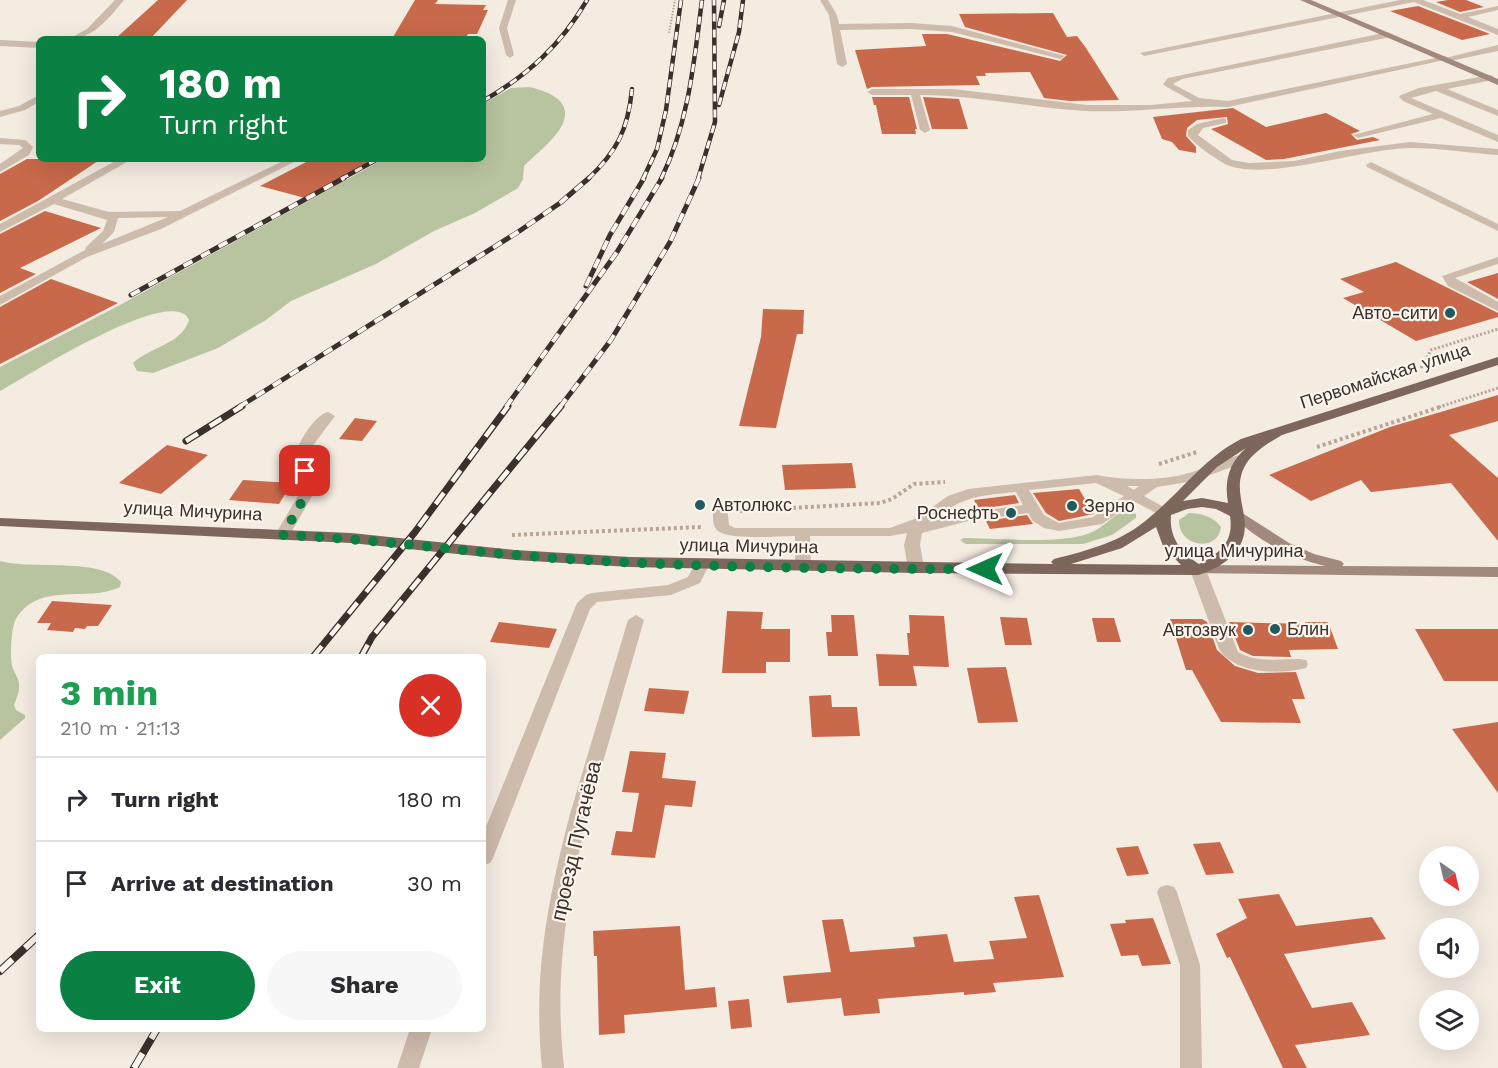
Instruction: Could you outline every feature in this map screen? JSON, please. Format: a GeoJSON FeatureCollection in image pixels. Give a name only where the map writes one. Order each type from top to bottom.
{"type":"FeatureCollection","features":[{"type":"Feature","properties":{"kind":"main road"},"geometry":{"type":"LineString","coordinates":[[1304,0],[1494,80]]}},
{"type":"Feature","properties":{"kind":"main road","name":"Первомайская улица"},"geometry":{"type":"LineString","coordinates":[[1008,569],[1067,561],[1104,551],[1128,540],[1164,513],[1221,455],[1234,447],[1284,428],[1498,361]]}},
{"type":"Feature","properties":{"kind":"main road","name":"Первомайская улица"},"geometry":{"type":"LineString","coordinates":[[1243,458],[1284,428]]}},
{"type":"Feature","properties":{"kind":"main road"},"geometry":{"type":"LineString","coordinates":[[1243,458],[1237,468],[1234,483],[1239,514],[1238,535],[1231,548],[1214,563],[1197,570],[1176,554],[1167,541],[1162,526],[1164,513],[1186,504],[1204,502],[1225,506],[1239,514],[1260,534],[1289,550],[1324,561],[1372,571]]}},
{"type":"Feature","properties":{"kind":"main road","name":"улица Мичурина"},"geometry":{"type":"LineString","coordinates":[[0,522],[361,538],[566,559],[701,565],[1498,572]]}},
{"type":"Feature","properties":{"kind":"street"},"geometry":{"type":"LineString","coordinates":[[79,36],[90,31],[120,0]]}},
{"type":"Feature","properties":{"kind":"street"},"geometry":{"type":"LineString","coordinates":[[510,55],[502,28],[512,0]]}},
{"type":"Feature","properties":{"kind":"street"},"geometry":{"type":"LineString","coordinates":[[824,0],[831,11],[842,64]]}},
{"type":"Feature","properties":{"kind":"street"},"geometry":{"type":"LineString","coordinates":[[1326,9],[1372,0]]}},
{"type":"Feature","properties":{"kind":"street"},"geometry":{"type":"LineString","coordinates":[[1144,53],[1414,0],[1498,32]]}},
{"type":"Feature","properties":{"kind":"street"},"geometry":{"type":"LineString","coordinates":[[1459,17],[1498,8]]}},
{"type":"Feature","properties":{"kind":"street"},"geometry":{"type":"LineString","coordinates":[[835,27],[911,26],[952,29],[1061,56]]}},
{"type":"Feature","properties":{"kind":"street"},"geometry":{"type":"LineString","coordinates":[[1206,103],[1168,84],[1179,77],[1388,35]]}},
{"type":"Feature","properties":{"kind":"street"},"geometry":{"type":"LineString","coordinates":[[0,43],[36,45]]}},
{"type":"Feature","properties":{"kind":"street"},"geometry":{"type":"LineString","coordinates":[[872,92],[953,92],[1087,108],[1151,108],[1206,103],[1228,104],[1498,48]]}},
{"type":"Feature","properties":{"kind":"street"},"geometry":{"type":"LineString","coordinates":[[1494,80],[1419,91],[1404,97],[1498,139]]}},
{"type":"Feature","properties":{"kind":"street"},"geometry":{"type":"LineString","coordinates":[[1439,88],[1498,113]]}},
{"type":"Feature","properties":{"kind":"street"},"geometry":{"type":"LineString","coordinates":[[915,92],[925,130]]}},
{"type":"Feature","properties":{"kind":"street"},"geometry":{"type":"LineString","coordinates":[[22,108],[36,100]]}},
{"type":"Feature","properties":{"kind":"street"},"geometry":{"type":"LineString","coordinates":[[0,114],[36,107]]}},
{"type":"Feature","properties":{"kind":"street"},"geometry":{"type":"LineString","coordinates":[[1358,135],[1441,115]]}},
{"type":"Feature","properties":{"kind":"street"},"geometry":{"type":"LineString","coordinates":[[1223,121],[1200,126],[1192,132],[1193,136],[1229,162],[1241,166],[1284,165],[1340,154],[1410,145],[1498,152]]}},
{"type":"Feature","properties":{"kind":"street"},"geometry":{"type":"LineString","coordinates":[[0,141],[21,142],[28,147],[25,153],[0,169]]}},
{"type":"Feature","properties":{"kind":"street"},"geometry":{"type":"LineString","coordinates":[[0,229],[55,201],[122,162]]}},
{"type":"Feature","properties":{"kind":"street"},"geometry":{"type":"LineString","coordinates":[[0,301],[83,255],[158,227],[289,162]]}},
{"type":"Feature","properties":{"kind":"street"},"geometry":{"type":"LineString","coordinates":[[1371,165],[1498,228]]}},
{"type":"Feature","properties":{"kind":"street"},"geometry":{"type":"LineString","coordinates":[[55,201],[109,215],[160,215],[195,209]]}},
{"type":"Feature","properties":{"kind":"street"},"geometry":{"type":"LineString","coordinates":[[83,255],[112,225],[113,219],[109,215]]}},
{"type":"Feature","properties":{"kind":"street"},"geometry":{"type":"LineString","coordinates":[[1498,260],[1448,276],[1452,283],[1498,307]]}},
{"type":"Feature","properties":{"kind":"street"},"geometry":{"type":"LineString","coordinates":[[283,535],[309,489],[309,481],[302,462],[303,450],[307,440],[328,416]]}},
{"type":"Feature","properties":{"kind":"street"},"geometry":{"type":"LineString","coordinates":[[916,568],[917,532],[946,502],[961,495],[1097,479],[1152,484],[1177,481],[1243,458]]}},
{"type":"Feature","properties":{"kind":"street"},"geometry":{"type":"LineString","coordinates":[[1097,479],[1113,484],[1164,513]]}},
{"type":"Feature","properties":{"kind":"street"},"geometry":{"type":"LineString","coordinates":[[1020,487],[1038,518],[1049,525],[1089,523],[1103,518],[1152,484]]}},
{"type":"Feature","properties":{"kind":"street"},"geometry":{"type":"LineString","coordinates":[[890,532],[903,536],[967,517],[1032,508]]}},
{"type":"Feature","properties":{"kind":"street"},"geometry":{"type":"LineString","coordinates":[[720,514],[722,528],[728,531],[890,532],[908,528],[917,532]]}},
{"type":"Feature","properties":{"kind":"street"},"geometry":{"type":"LineString","coordinates":[[802,532],[803,567]]}},
{"type":"Feature","properties":{"kind":"street"},"geometry":{"type":"LineString","coordinates":[[486,850],[583,607],[592,598],[681,587],[694,580],[701,565]]}},
{"type":"Feature","properties":{"kind":"street"},"geometry":{"type":"LineString","coordinates":[[1197,570],[1232,658],[1245,663],[1300,664]]}},
{"type":"Feature","properties":{"kind":"street","name":"проезд Пугачёва"},"geometry":{"type":"LineString","coordinates":[[553,1068],[549,1026],[552,953],[561,889],[579,814],[636,620]]}},
{"type":"Feature","properties":{"kind":"street"},"geometry":{"type":"LineString","coordinates":[[1167,892],[1190,965],[1191,1068]]}},
{"type":"Feature","properties":{"kind":"street"},"geometry":{"type":"LineString","coordinates":[[408,1068],[420,1032]]}},
{"type":"Feature","properties":{"kind":"path"},"geometry":{"type":"LineString","coordinates":[[669,33],[675,0]]}},
{"type":"Feature","properties":{"kind":"path"},"geometry":{"type":"LineString","coordinates":[[1419,372],[1431,350],[1498,329]]}},
{"type":"Feature","properties":{"kind":"path"},"geometry":{"type":"LineString","coordinates":[[1317,447],[1498,388]]}},
{"type":"Feature","properties":{"kind":"path"},"geometry":{"type":"LineString","coordinates":[[1152,465],[1185,457],[1203,449]]}},
{"type":"Feature","properties":{"kind":"path"},"geometry":{"type":"LineString","coordinates":[[502,535],[709,527],[720,514],[741,510],[880,503],[892,499],[914,484],[950,482]]}},
{"type":"Feature","properties":{"kind":"green space"},"geometry":{"type":"Polygon","coordinates":[[[529,87],[552,95],[559,100],[565,117],[555,136],[524,166],[523,179],[518,188],[376,264],[291,301],[266,320],[218,348],[153,373],[137,371],[133,363],[180,335],[189,320],[178,312],[157,313],[98,336],[0,391],[0,367],[120,305],[379,162],[486,162],[486,102],[511,88],[529,87]]]}},
{"type":"Feature","properties":{"kind":"green space"},"geometry":{"type":"Polygon","coordinates":[[[1125,510],[1136,514],[1136,518],[1112,535],[1083,544],[966,544],[960,540],[964,538],[1045,540],[1077,537],[1095,531],[1125,510]]]}},
{"type":"Feature","properties":{"kind":"green space"},"geometry":{"type":"Polygon","coordinates":[[[1189,513],[1211,518],[1221,527],[1213,541],[1198,543],[1185,536],[1180,529],[1179,520],[1189,513]]]}},
{"type":"Feature","properties":{"kind":"green space"},"geometry":{"type":"Polygon","coordinates":[[[0,561],[98,569],[111,574],[121,582],[120,587],[107,591],[65,594],[39,599],[27,606],[17,617],[13,626],[11,647],[12,666],[19,684],[14,705],[16,710],[25,715],[25,718],[0,740],[0,561]]]}},
{"type":"Feature","properties":{"kind":"building"},"geometry":{"type":"Polygon","coordinates":[[[158,0],[187,0],[153,36],[118,36],[158,0]]]}},
{"type":"Feature","properties":{"kind":"building"},"geometry":{"type":"Polygon","coordinates":[[[415,0],[438,0],[435,4],[486,5],[483,10],[488,10],[477,34],[394,36],[415,0]]]}},
{"type":"Feature","properties":{"kind":"building"},"geometry":{"type":"Polygon","coordinates":[[[1466,0],[1484,7],[1460,12],[1436,2],[1466,0]]]}},
{"type":"Feature","properties":{"kind":"building"},"geometry":{"type":"Polygon","coordinates":[[[1418,6],[1490,34],[1462,40],[1390,11],[1418,6]]]}},
{"type":"Feature","properties":{"kind":"building"},"geometry":{"type":"Polygon","coordinates":[[[1053,13],[1067,37],[1077,36],[1119,100],[1070,101],[1044,98],[1030,72],[985,73],[986,76],[976,76],[980,85],[872,87],[867,89],[855,50],[926,46],[922,34],[947,34],[1060,61],[1067,55],[965,27],[959,14],[1053,13]]]}},
{"type":"Feature","properties":{"kind":"building"},"geometry":{"type":"Polygon","coordinates":[[[872,97],[909,97],[917,129],[915,129],[916,134],[882,134],[872,97]]]}},
{"type":"Feature","properties":{"kind":"building"},"geometry":{"type":"Polygon","coordinates":[[[923,97],[959,99],[968,129],[932,129],[923,97]]]}},
{"type":"Feature","properties":{"kind":"building"},"geometry":{"type":"Polygon","coordinates":[[[1233,108],[1266,127],[1326,113],[1360,131],[1351,134],[1357,140],[1373,137],[1380,140],[1284,159],[1266,160],[1211,129],[1228,124],[1227,117],[1197,120],[1187,128],[1186,136],[1196,147],[1196,153],[1179,150],[1172,142],[1162,139],[1153,117],[1233,108]]]}},
{"type":"Feature","properties":{"kind":"building"},"geometry":{"type":"Polygon","coordinates":[[[27,159],[36,159],[36,162],[96,162],[38,201],[0,221],[0,174],[27,159]]]}},
{"type":"Feature","properties":{"kind":"building"},"geometry":{"type":"Polygon","coordinates":[[[306,162],[369,162],[305,198],[260,186],[306,162]]]}},
{"type":"Feature","properties":{"kind":"building"},"geometry":{"type":"Polygon","coordinates":[[[45,211],[101,228],[20,268],[36,274],[0,293],[0,234],[45,211]]]}},
{"type":"Feature","properties":{"kind":"building"},"geometry":{"type":"Polygon","coordinates":[[[1396,262],[1498,313],[1498,317],[1416,341],[1343,298],[1364,292],[1340,279],[1396,262]]]}},
{"type":"Feature","properties":{"kind":"building"},"geometry":{"type":"Polygon","coordinates":[[[1498,273],[1498,299],[1467,282],[1498,273]]]}},
{"type":"Feature","properties":{"kind":"building"},"geometry":{"type":"Polygon","coordinates":[[[51,279],[118,303],[0,364],[0,307],[51,279]]]}},
{"type":"Feature","properties":{"kind":"building"},"geometry":{"type":"Polygon","coordinates":[[[763,309],[804,310],[803,334],[797,334],[776,428],[739,426],[761,337],[763,309]]]}},
{"type":"Feature","properties":{"kind":"building"},"geometry":{"type":"Polygon","coordinates":[[[1498,395],[1498,421],[1449,435],[1498,478],[1498,541],[1451,483],[1371,492],[1361,480],[1311,501],[1269,475],[1390,427],[1498,395]]]}},
{"type":"Feature","properties":{"kind":"building"},"geometry":{"type":"Polygon","coordinates":[[[355,418],[377,421],[362,441],[339,439],[355,418]]]}},
{"type":"Feature","properties":{"kind":"building"},"geometry":{"type":"Polygon","coordinates":[[[167,445],[208,455],[161,494],[119,483],[167,445]]]}},
{"type":"Feature","properties":{"kind":"building"},"geometry":{"type":"Polygon","coordinates":[[[852,463],[856,488],[785,490],[782,465],[852,463]]]}},
{"type":"Feature","properties":{"kind":"building"},"geometry":{"type":"Polygon","coordinates":[[[243,480],[292,483],[279,504],[229,500],[243,480]]]}},
{"type":"Feature","properties":{"kind":"building","name":"Зерно"},"geometry":{"type":"Polygon","coordinates":[[[1079,489],[1094,514],[1059,521],[1046,513],[1033,493],[1079,489]]]}},
{"type":"Feature","properties":{"kind":"building"},"geometry":{"type":"Polygon","coordinates":[[[1015,495],[1019,503],[979,509],[974,500],[1015,495]]]}},
{"type":"Feature","properties":{"kind":"building"},"geometry":{"type":"Polygon","coordinates":[[[1027,515],[1033,524],[990,529],[986,521],[1027,515]]]}},
{"type":"Feature","properties":{"kind":"building"},"geometry":{"type":"Polygon","coordinates":[[[52,601],[112,605],[98,626],[87,626],[85,629],[75,628],[73,632],[47,630],[51,623],[37,623],[52,601]]]}},
{"type":"Feature","properties":{"kind":"building"},"geometry":{"type":"Polygon","coordinates":[[[727,611],[763,612],[761,629],[790,629],[790,662],[766,662],[766,673],[722,673],[727,611]]]}},
{"type":"Feature","properties":{"kind":"building"},"geometry":{"type":"Polygon","coordinates":[[[831,615],[854,615],[858,656],[828,656],[826,632],[832,632],[831,615]]]}},
{"type":"Feature","properties":{"kind":"building"},"geometry":{"type":"Polygon","coordinates":[[[909,615],[944,616],[949,667],[913,666],[917,686],[879,686],[876,654],[909,655],[907,633],[910,633],[909,615]]]}},
{"type":"Feature","properties":{"kind":"building"},"geometry":{"type":"Polygon","coordinates":[[[1000,617],[1027,618],[1032,645],[1005,645],[1000,617]]]}},
{"type":"Feature","properties":{"kind":"building"},"geometry":{"type":"Polygon","coordinates":[[[1092,618],[1114,618],[1121,642],[1097,642],[1092,618]]]}},
{"type":"Feature","properties":{"kind":"building"},"geometry":{"type":"Polygon","coordinates":[[[1170,619],[1202,619],[1207,622],[1217,650],[1235,666],[1258,673],[1296,672],[1305,699],[1292,699],[1301,723],[1221,722],[1192,670],[1186,670],[1170,619]]]}},
{"type":"Feature","properties":{"kind":"building"},"geometry":{"type":"Polygon","coordinates":[[[499,622],[557,629],[549,648],[490,642],[499,622]]]}},
{"type":"Feature","properties":{"kind":"building"},"geometry":{"type":"Polygon","coordinates":[[[1229,622],[1305,624],[1305,622],[1328,622],[1338,649],[1289,650],[1291,657],[1253,656],[1240,650],[1229,622]]]}},
{"type":"Feature","properties":{"kind":"building"},"geometry":{"type":"Polygon","coordinates":[[[1415,629],[1498,629],[1498,681],[1444,681],[1415,629]]]}},
{"type":"Feature","properties":{"kind":"building"},"geometry":{"type":"Polygon","coordinates":[[[1006,667],[1018,722],[978,723],[967,668],[1006,667]]]}},
{"type":"Feature","properties":{"kind":"building"},"geometry":{"type":"Polygon","coordinates":[[[649,688],[689,691],[684,714],[644,711],[649,688]]]}},
{"type":"Feature","properties":{"kind":"building"},"geometry":{"type":"Polygon","coordinates":[[[831,695],[832,707],[857,707],[860,736],[812,737],[809,696],[831,695]]]}},
{"type":"Feature","properties":{"kind":"building"},"geometry":{"type":"Polygon","coordinates":[[[1498,722],[1498,793],[1452,729],[1498,722]]]}},
{"type":"Feature","properties":{"kind":"building"},"geometry":{"type":"Polygon","coordinates":[[[630,751],[666,753],[662,778],[696,781],[692,807],[665,805],[655,858],[611,855],[616,831],[632,832],[639,793],[622,792],[630,751]]]}},
{"type":"Feature","properties":{"kind":"building"},"geometry":{"type":"Polygon","coordinates":[[[1220,842],[1234,873],[1206,875],[1193,844],[1220,842]]]}},
{"type":"Feature","properties":{"kind":"building"},"geometry":{"type":"Polygon","coordinates":[[[1138,846],[1149,874],[1127,876],[1116,848],[1138,846]]]}},
{"type":"Feature","properties":{"kind":"building"},"geometry":{"type":"Polygon","coordinates":[[[1279,894],[1296,926],[1372,917],[1386,939],[1284,954],[1312,1008],[1352,1002],[1370,1035],[1295,1045],[1307,1068],[1283,1068],[1230,957],[1227,958],[1216,934],[1247,918],[1238,899],[1279,894]]]}},
{"type":"Feature","properties":{"kind":"building"},"geometry":{"type":"Polygon","coordinates":[[[1039,895],[1064,977],[993,983],[996,992],[964,995],[964,992],[878,999],[880,1013],[844,1016],[841,998],[787,1003],[783,976],[831,972],[822,920],[843,919],[850,952],[915,947],[913,937],[947,934],[954,962],[994,959],[989,941],[1027,938],[1014,897],[1039,895]]]}},
{"type":"Feature","properties":{"kind":"building"},"geometry":{"type":"Polygon","coordinates":[[[1153,918],[1171,964],[1142,966],[1138,955],[1121,956],[1110,924],[1126,923],[1125,920],[1153,918]]]}},
{"type":"Feature","properties":{"kind":"building"},"geometry":{"type":"Polygon","coordinates":[[[680,926],[685,990],[715,987],[717,1007],[624,1015],[625,1033],[599,1035],[597,956],[594,956],[593,931],[680,926]]]}},
{"type":"Feature","properties":{"kind":"building"},"geometry":{"type":"Polygon","coordinates":[[[749,999],[752,1027],[731,1029],[728,1001],[749,999]]]}},
{"type":"Feature","properties":{"kind":"railway"},"geometry":{"type":"LineString","coordinates":[[486,99],[515,81],[542,58],[566,31],[587,0]]}},
{"type":"Feature","properties":{"kind":"railway"},"geometry":{"type":"LineString","coordinates":[[643,179],[657,149],[666,110],[681,0]]}},
{"type":"Feature","properties":{"kind":"railway"},"geometry":{"type":"LineString","coordinates":[[661,179],[684,114],[693,69],[702,0]]}},
{"type":"Feature","properties":{"kind":"railway"},"geometry":{"type":"LineString","coordinates":[[698,179],[715,122],[714,0]]}},
{"type":"Feature","properties":{"kind":"railway"},"geometry":{"type":"LineString","coordinates":[[719,26],[724,0]]}},
{"type":"Feature","properties":{"kind":"railway"},"geometry":{"type":"LineString","coordinates":[[719,105],[739,32],[743,0]]}},
{"type":"Feature","properties":{"kind":"railway"},"geometry":{"type":"LineString","coordinates":[[589,178],[607,159],[619,139],[628,116],[632,89]]}},
{"type":"Feature","properties":{"kind":"railway"},"geometry":{"type":"LineString","coordinates":[[341,179],[372,162]]}},
{"type":"Feature","properties":{"kind":"railway"},"geometry":{"type":"LineString","coordinates":[[131,295],[344,178]]}},
{"type":"Feature","properties":{"kind":"railway"},"geometry":{"type":"LineString","coordinates":[[239,407],[518,232],[560,203],[589,178]]}},
{"type":"Feature","properties":{"kind":"railway"},"geometry":{"type":"LineString","coordinates":[[586,286],[610,235],[644,178]]}},
{"type":"Feature","properties":{"kind":"railway"},"geometry":{"type":"LineString","coordinates":[[506,407],[617,252],[662,178]]}},
{"type":"Feature","properties":{"kind":"railway"},"geometry":{"type":"LineString","coordinates":[[560,407],[611,340],[670,242],[699,178]]}},
{"type":"Feature","properties":{"kind":"railway"},"geometry":{"type":"LineString","coordinates":[[186,441],[242,406]]}},
{"type":"Feature","properties":{"kind":"railway"},"geometry":{"type":"LineString","coordinates":[[315,654],[415,532],[508,406]]}},
{"type":"Feature","properties":{"kind":"railway"},"geometry":{"type":"LineString","coordinates":[[363,654],[372,637],[561,406]]}},
{"type":"Feature","properties":{"kind":"railway"},"geometry":{"type":"LineString","coordinates":[[0,971],[36,938]]}},
{"type":"Feature","properties":{"kind":"railway"},"geometry":{"type":"LineString","coordinates":[[134,1068],[155,1032]]}},
{"type":"Feature","properties":{"kind":"place","name":"Авто-сити"},"geometry":{"type":"Point","coordinates":[1450,313]}},
{"type":"Feature","properties":{"kind":"place","name":"Автолюкс"},"geometry":{"type":"Point","coordinates":[700,505]}},
{"type":"Feature","properties":{"kind":"place","name":"Зерно"},"geometry":{"type":"Point","coordinates":[1072,506]}},
{"type":"Feature","properties":{"kind":"place","name":"Роснефть"},"geometry":{"type":"Point","coordinates":[1011,513]}},
{"type":"Feature","properties":{"kind":"place","name":"Блин"},"geometry":{"type":"Point","coordinates":[1275,629]}},
{"type":"Feature","properties":{"kind":"place","name":"Автозвук"},"geometry":{"type":"Point","coordinates":[1248,630]}},
{"type":"Feature","properties":{"kind":"route"},"geometry":{"type":"LineString","coordinates":[[305,471],[309,489],[283,535],[380,540],[566,559],[701,565],[985,569]]}}]}
